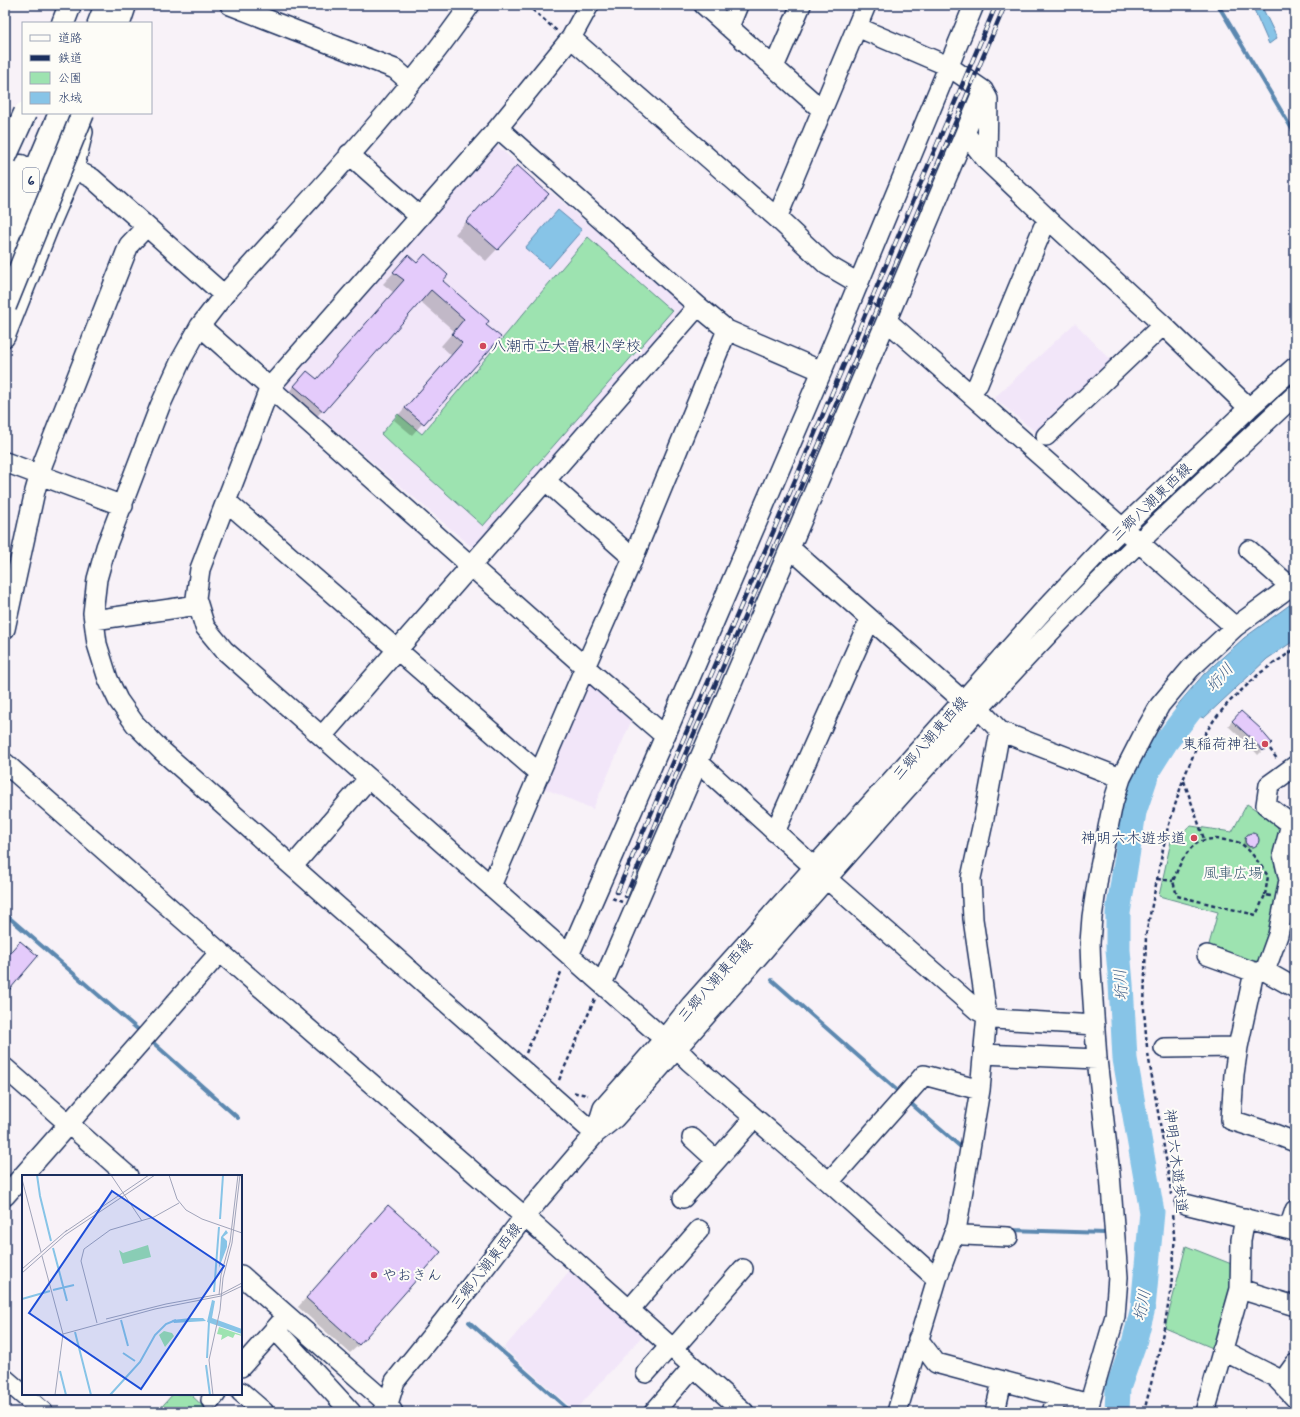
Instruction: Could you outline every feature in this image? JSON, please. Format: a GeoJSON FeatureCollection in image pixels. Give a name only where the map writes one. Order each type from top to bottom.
{"type":"FeatureCollection","features":[{"type":"Feature","properties":{"kind":"main road"},"geometry":{"type":"LineString","coordinates":[[63,22],[70,5]]}},
{"type":"Feature","properties":{"kind":"main road"},"geometry":{"type":"LineString","coordinates":[[70,22],[77,5]]}},
{"type":"Feature","properties":{"kind":"main road"},"geometry":{"type":"LineString","coordinates":[[83,22],[90,5]]}},
{"type":"Feature","properties":{"kind":"main road"},"geometry":{"type":"LineString","coordinates":[[99,22],[106,5]]}},
{"type":"Feature","properties":{"kind":"main road"},"geometry":{"type":"LineString","coordinates":[[110,22],[117,5]]}},
{"type":"Feature","properties":{"kind":"main road"},"geometry":{"type":"LineString","coordinates":[[119,22],[125,5]]}},
{"type":"Feature","properties":{"kind":"main road"},"geometry":{"type":"LineString","coordinates":[[5,158],[25,114]]}},
{"type":"Feature","properties":{"kind":"main road"},"geometry":{"type":"LineString","coordinates":[[5,176],[30,114]]}},
{"type":"Feature","properties":{"kind":"main road","name":"6"},"geometry":{"type":"LineString","coordinates":[[5,204],[44,114]]}},
{"type":"Feature","properties":{"kind":"main road","name":"6"},"geometry":{"type":"LineString","coordinates":[[5,249],[29,186],[60,114]]}},
{"type":"Feature","properties":{"kind":"main road"},"geometry":{"type":"LineString","coordinates":[[5,274],[72,114]]}},
{"type":"Feature","properties":{"kind":"main road"},"geometry":{"type":"LineString","coordinates":[[5,306],[84,114]]}},
{"type":"Feature","properties":{"kind":"street"},"geometry":{"type":"LineString","coordinates":[[230,5],[261,11],[395,69],[411,83]]}},
{"type":"Feature","properties":{"kind":"street"},"geometry":{"type":"LineString","coordinates":[[470,5],[443,43],[411,83],[224,295],[200,326],[181,360],[160,406],[123,506],[106,547],[97,579],[93,612],[97,644],[108,678],[118,700],[135,724],[162,751],[595,1134]]}},
{"type":"Feature","properties":{"kind":"street"},"geometry":{"type":"LineString","coordinates":[[589,5],[572,38],[498,128],[270,387],[200,569],[196,598],[205,627],[224,650],[690,1062],[829,1182],[937,1279]]}},
{"type":"Feature","properties":{"kind":"street"},"geometry":{"type":"LineString","coordinates":[[704,5],[822,110]]}},
{"type":"Feature","properties":{"kind":"street"},"geometry":{"type":"LineString","coordinates":[[729,27],[738,5]]}},
{"type":"Feature","properties":{"kind":"street"},"geometry":{"type":"LineString","coordinates":[[774,67],[802,5]]}},
{"type":"Feature","properties":{"kind":"street"},"geometry":{"type":"LineString","coordinates":[[777,218],[866,5]]}},
{"type":"Feature","properties":{"kind":"street"},"geometry":{"type":"LineString","coordinates":[[569,955],[822,371],[974,5]]}},
{"type":"Feature","properties":{"kind":"street"},"geometry":{"type":"LineString","coordinates":[[857,27],[948,66],[983,90],[988,99],[987,161]]}},
{"type":"Feature","properties":{"kind":"street"},"geometry":{"type":"LineString","coordinates":[[572,38],[777,218],[827,265],[858,283]]}},
{"type":"Feature","properties":{"kind":"street"},"geometry":{"type":"LineString","coordinates":[[602,984],[790,548],[836,436],[887,321],[983,90]]}},
{"type":"Feature","properties":{"kind":"street"},"geometry":{"type":"LineString","coordinates":[[5,133],[11,121],[28,114]]}},
{"type":"Feature","properties":{"kind":"street"},"geometry":{"type":"LineString","coordinates":[[5,337],[74,169],[85,125],[84,114]]}},
{"type":"Feature","properties":{"kind":"street"},"geometry":{"type":"LineString","coordinates":[[498,128],[727,330],[822,371]]}},
{"type":"Feature","properties":{"kind":"street"},"geometry":{"type":"LineString","coordinates":[[965,133],[987,161],[1163,325],[1249,408]]}},
{"type":"Feature","properties":{"kind":"street"},"geometry":{"type":"LineString","coordinates":[[349,154],[420,216]]}},
{"type":"Feature","properties":{"kind":"street"},"geometry":{"type":"LineString","coordinates":[[74,169],[92,178],[224,295]]}},
{"type":"Feature","properties":{"kind":"street"},"geometry":{"type":"LineString","coordinates":[[970,393],[978,384],[1043,228],[1049,220]]}},
{"type":"Feature","properties":{"kind":"street"},"geometry":{"type":"LineString","coordinates":[[5,629],[35,491],[43,463],[129,245],[146,227]]}},
{"type":"Feature","properties":{"kind":"street"},"geometry":{"type":"LineString","coordinates":[[5,292],[28,280]]}},
{"type":"Feature","properties":{"kind":"street"},"geometry":{"type":"LineString","coordinates":[[322,736],[698,306]]}},
{"type":"Feature","properties":{"kind":"street"},"geometry":{"type":"LineString","coordinates":[[887,321],[1235,627]]}},
{"type":"Feature","properties":{"kind":"street"},"geometry":{"type":"LineString","coordinates":[[1046,436],[1163,325]]}},
{"type":"Feature","properties":{"kind":"street"},"geometry":{"type":"LineString","coordinates":[[200,326],[665,736]]}},
{"type":"Feature","properties":{"kind":"street"},"geometry":{"type":"LineString","coordinates":[[491,886],[634,556],[727,330]]}},
{"type":"Feature","properties":{"kind":"street","name":"三郷八潮東西線"},"geometry":{"type":"LineString","coordinates":[[821,873],[962,700],[1043,611],[1122,529],[1249,408],[1295,368]]}},
{"type":"Feature","properties":{"kind":"street","name":"三郷八潮東西線"},"geometry":{"type":"LineString","coordinates":[[388,1409],[395,1381],[524,1217],[595,1134],[616,1118],[671,1044],[692,1005],[979,709],[1058,624],[1138,542],[1295,394]]}},
{"type":"Feature","properties":{"kind":"street"},"geometry":{"type":"LineString","coordinates":[[5,462],[123,506]]}},
{"type":"Feature","properties":{"kind":"street"},"geometry":{"type":"LineString","coordinates":[[546,481],[626,552],[634,556]]}},
{"type":"Feature","properties":{"kind":"street"},"geometry":{"type":"LineString","coordinates":[[226,501],[540,774]]}},
{"type":"Feature","properties":{"kind":"street"},"geometry":{"type":"LineString","coordinates":[[790,548],[962,700]]}},
{"type":"Feature","properties":{"kind":"street"},"geometry":{"type":"LineString","coordinates":[[918,1339],[936,1364],[1002,1381],[1054,1404],[1088,1408],[1115,1316],[1118,1277],[1110,1174],[1097,1059],[1091,972],[1090,943],[1098,877],[1113,803],[1121,778],[1160,705],[1191,668],[1235,627],[1292,585],[1284,581],[1249,550]]}},
{"type":"Feature","properties":{"kind":"street"},"geometry":{"type":"LineString","coordinates":[[94,620],[198,605]]}},
{"type":"Feature","properties":{"kind":"street"},"geometry":{"type":"LineString","coordinates":[[775,832],[870,619]]}},
{"type":"Feature","properties":{"kind":"street"},"geometry":{"type":"LineString","coordinates":[[979,709],[1000,731],[1121,778]]}},
{"type":"Feature","properties":{"kind":"street"},"geometry":{"type":"LineString","coordinates":[[897,1412],[937,1279],[955,1233],[980,1090],[987,1015],[973,919],[971,878],[1000,731]]}},
{"type":"Feature","properties":{"kind":"street"},"geometry":{"type":"LineString","coordinates":[[697,761],[821,873],[977,1010],[994,1019],[1095,1025]]}},
{"type":"Feature","properties":{"kind":"street"},"geometry":{"type":"LineString","coordinates":[[5,763],[524,1217],[744,1412]]}},
{"type":"Feature","properties":{"kind":"street"},"geometry":{"type":"LineString","coordinates":[[1295,766],[1269,785],[1266,805],[1291,824],[1283,854],[1290,863],[1289,880],[1278,935],[1260,972],[1238,1046],[1234,1074],[1231,1120],[1295,1142]]}},
{"type":"Feature","properties":{"kind":"street"},"geometry":{"type":"LineString","coordinates":[[293,866],[369,778]]}},
{"type":"Feature","properties":{"kind":"street"},"geometry":{"type":"LineString","coordinates":[[24,1175],[220,952]]}},
{"type":"Feature","properties":{"kind":"street"},"geometry":{"type":"LineString","coordinates":[[1207,955],[1260,972],[1295,988]]}},
{"type":"Feature","properties":{"kind":"street"},"geometry":{"type":"LineString","coordinates":[[1164,1048],[1238,1046]]}},
{"type":"Feature","properties":{"kind":"street"},"geometry":{"type":"LineString","coordinates":[[983,1054],[1097,1059]]}},
{"type":"Feature","properties":{"kind":"street"},"geometry":{"type":"LineString","coordinates":[[5,1068],[127,1175]]}},
{"type":"Feature","properties":{"kind":"street"},"geometry":{"type":"LineString","coordinates":[[829,1182],[924,1075],[980,1090]]}},
{"type":"Feature","properties":{"kind":"street"},"geometry":{"type":"LineString","coordinates":[[683,1198],[754,1118]]}},
{"type":"Feature","properties":{"kind":"street"},"geometry":{"type":"LineString","coordinates":[[692,1138],[716,1160]]}},
{"type":"Feature","properties":{"kind":"street"},"geometry":{"type":"LineString","coordinates":[[5,1196],[22,1177]]}},
{"type":"Feature","properties":{"kind":"street"},"geometry":{"type":"LineString","coordinates":[[1176,1204],[1292,1229],[1295,1210]]}},
{"type":"Feature","properties":{"kind":"street"},"geometry":{"type":"LineString","coordinates":[[1205,1412],[1240,1289],[1241,1240],[1245,1218]]}},
{"type":"Feature","properties":{"kind":"street"},"geometry":{"type":"LineString","coordinates":[[629,1310],[698,1230]]}},
{"type":"Feature","properties":{"kind":"street"},"geometry":{"type":"LineString","coordinates":[[955,1233],[964,1235],[1008,1237]]}},
{"type":"Feature","properties":{"kind":"street"},"geometry":{"type":"LineString","coordinates":[[646,1373],[671,1348],[743,1269]]}},
{"type":"Feature","properties":{"kind":"street"},"geometry":{"type":"LineString","coordinates":[[242,1276],[281,1322],[351,1412]]}},
{"type":"Feature","properties":{"kind":"street"},"geometry":{"type":"LineString","coordinates":[[1240,1289],[1295,1306]]}},
{"type":"Feature","properties":{"kind":"street"},"geometry":{"type":"LineString","coordinates":[[281,1322],[388,1409]]}},
{"type":"Feature","properties":{"kind":"street"},"geometry":{"type":"LineString","coordinates":[[242,1366],[281,1322]]}},
{"type":"Feature","properties":{"kind":"street"},"geometry":{"type":"LineString","coordinates":[[1222,1350],[1275,1377],[1282,1382],[1295,1398]]}},
{"type":"Feature","properties":{"kind":"street"},"geometry":{"type":"LineString","coordinates":[[1282,1382],[1295,1364]]}},
{"type":"Feature","properties":{"kind":"street"},"geometry":{"type":"LineString","coordinates":[[654,1412],[693,1367]]}},
{"type":"Feature","properties":{"kind":"street"},"geometry":{"type":"LineString","coordinates":[[5,1379],[22,1394]]}},
{"type":"Feature","properties":{"kind":"street"},"geometry":{"type":"LineString","coordinates":[[995,1412],[1002,1381]]}},
{"type":"Feature","properties":{"kind":"street"},"geometry":{"type":"LineString","coordinates":[[242,1393],[264,1412]]}},
{"type":"Feature","properties":{"kind":"street"},"geometry":{"type":"LineString","coordinates":[[23,1395],[43,1412]]}},
{"type":"Feature","properties":{"kind":"path"},"geometry":{"type":"LineString","coordinates":[[527,5],[561,34],[572,38]]}},
{"type":"Feature","properties":{"kind":"path"},"geometry":{"type":"LineString","coordinates":[[858,283],[887,321]]}},
{"type":"Feature","properties":{"kind":"path","name":"神明六木遊歩道"},"geometry":{"type":"LineString","coordinates":[[1144,1412],[1162,1342],[1170,1290],[1176,1204],[1170,1182],[1147,1047],[1144,1010],[1146,935],[1157,879],[1166,834],[1183,780],[1197,746],[1214,720],[1228,703],[1260,673],[1295,649]]}},
{"type":"Feature","properties":{"kind":"path"},"geometry":{"type":"LineString","coordinates":[[1270,750],[1276,757]]}},
{"type":"Feature","properties":{"kind":"path"},"geometry":{"type":"LineString","coordinates":[[1183,780],[1204,839]]}},
{"type":"Feature","properties":{"kind":"path"},"geometry":{"type":"LineString","coordinates":[[1215,838],[1240,843],[1251,853],[1268,876],[1265,895],[1256,915],[1177,896],[1173,882],[1183,859],[1195,844],[1204,839],[1215,838]]}},
{"type":"Feature","properties":{"kind":"path"},"geometry":{"type":"LineString","coordinates":[[1157,879],[1173,882]]}},
{"type":"Feature","properties":{"kind":"path"},"geometry":{"type":"LineString","coordinates":[[596,892],[635,907]]}},
{"type":"Feature","properties":{"kind":"path"},"geometry":{"type":"LineString","coordinates":[[1265,895],[1285,900]]}},
{"type":"Feature","properties":{"kind":"path"},"geometry":{"type":"LineString","coordinates":[[526,1054],[569,955]]}},
{"type":"Feature","properties":{"kind":"path"},"geometry":{"type":"LineString","coordinates":[[564,1084],[559,1079],[602,984]]}},
{"type":"Feature","properties":{"kind":"path"},"geometry":{"type":"LineString","coordinates":[[570,1088],[576,1093],[588,1095]]}},
{"type":"Feature","properties":{"kind":"shaded area","name":"八潮市立大曽根小学校"},"geometry":{"type":"Polygon","coordinates":[[[496,145],[685,307],[473,548],[281,384],[496,145]]]}},
{"type":"Feature","properties":{"kind":"shaded area"},"geometry":{"type":"Polygon","coordinates":[[[1075,323],[1115,364],[1038,434],[994,398],[1075,323]]]}},
{"type":"Feature","properties":{"kind":"shaded area"},"geometry":{"type":"Polygon","coordinates":[[[586,680],[634,715],[593,809],[541,787],[586,680]]]}},
{"type":"Feature","properties":{"kind":"shaded area"},"geometry":{"type":"Polygon","coordinates":[[[570,1270],[645,1333],[575,1411],[504,1348],[570,1270]]]}},
{"type":"Feature","properties":{"kind":"green space"},"geometry":{"type":"Polygon","coordinates":[[[588,237],[672,311],[483,526],[381,434],[398,414],[422,434],[588,237]]]}},
{"type":"Feature","properties":{"kind":"green space","name":"風車広場"},"geometry":{"type":"Polygon","coordinates":[[[1247,804],[1275,822],[1280,833],[1272,857],[1281,887],[1263,961],[1252,964],[1208,948],[1218,912],[1159,896],[1171,841],[1191,826],[1232,832],[1247,804]]]}},
{"type":"Feature","properties":{"kind":"green space"},"geometry":{"type":"Polygon","coordinates":[[[1186,1246],[1234,1265],[1232,1293],[1215,1349],[1165,1328],[1186,1246]]]}},
{"type":"Feature","properties":{"kind":"green space"},"geometry":{"type":"Polygon","coordinates":[[[172,1395],[191,1395],[208,1411],[207,1412],[157,1412],[172,1395]]]}},
{"type":"Feature","properties":{"kind":"water"},"geometry":{"type":"Polygon","coordinates":[[[1252,5],[1261,5],[1277,38],[1269,44],[1252,5]]]}},
{"type":"Feature","properties":{"kind":"water"},"geometry":{"type":"Polygon","coordinates":[[[558,210],[582,230],[549,268],[525,248],[558,210]]]}},
{"type":"Feature","properties":{"kind":"water"},"geometry":{"type":"Polygon","coordinates":[[[1295,601],[1295,640],[1267,659],[1204,718],[1175,708],[1204,674],[1244,638],[1295,601]]]}},
{"type":"Feature","properties":{"kind":"building"},"geometry":{"type":"Polygon","coordinates":[[[517,165],[549,194],[498,250],[466,222],[517,165]]]}},
{"type":"Feature","properties":{"kind":"building"},"geometry":{"type":"Polygon","coordinates":[[[425,254],[448,275],[443,281],[489,321],[486,325],[501,337],[424,424],[405,408],[462,343],[452,334],[464,319],[431,290],[324,412],[294,386],[307,371],[317,379],[404,280],[393,272],[408,255],[417,263],[425,254]]]}},
{"type":"Feature","properties":{"kind":"building"},"geometry":{"type":"Polygon","coordinates":[[[1241,711],[1261,729],[1272,743],[1263,751],[1232,721],[1241,711]]]}},
{"type":"Feature","properties":{"kind":"building"},"geometry":{"type":"Polygon","coordinates":[[[1252,833],[1257,835],[1259,840],[1257,845],[1252,847],[1247,845],[1245,840],[1247,835],[1252,833]]]}},
{"type":"Feature","properties":{"kind":"building"},"geometry":{"type":"Polygon","coordinates":[[[20,941],[38,956],[5,995],[5,958],[20,941]]]}},
{"type":"Feature","properties":{"kind":"building","name":"やおきん"},"geometry":{"type":"Polygon","coordinates":[[[388,1205],[441,1252],[359,1345],[306,1298],[388,1205]]]}},
{"type":"Feature","properties":{"kind":"waterway"},"geometry":{"type":"LineString","coordinates":[[1218,5],[1295,134]]}},
{"type":"Feature","properties":{"kind":"waterway","name":"垳川"},"geometry":{"type":"LineString","coordinates":[[1117,1412],[1118,1388],[1134,1343],[1143,1308],[1152,1212],[1125,1059],[1118,950],[1118,913],[1134,812],[1148,770],[1165,743],[1211,686]]}},
{"type":"Feature","properties":{"kind":"waterway"},"geometry":{"type":"LineString","coordinates":[[5,914],[142,1033]]}},
{"type":"Feature","properties":{"kind":"waterway"},"geometry":{"type":"LineString","coordinates":[[772,980],[900,1093]]}},
{"type":"Feature","properties":{"kind":"waterway"},"geometry":{"type":"LineString","coordinates":[[149,1039],[238,1118]]}},
{"type":"Feature","properties":{"kind":"waterway"},"geometry":{"type":"LineString","coordinates":[[908,1101],[963,1149]]}},
{"type":"Feature","properties":{"kind":"waterway"},"geometry":{"type":"LineString","coordinates":[[1011,1230],[1105,1233]]}},
{"type":"Feature","properties":{"kind":"waterway"},"geometry":{"type":"LineString","coordinates":[[469,1322],[571,1412]]}},
{"type":"Feature","properties":{"kind":"railway"},"geometry":{"type":"LineString","coordinates":[[617,892],[774,530],[996,5]]}},
{"type":"Feature","properties":{"kind":"railway"},"geometry":{"type":"LineString","coordinates":[[626,896],[674,780],[830,419],[1005,5]]}},
{"type":"Feature","properties":{"kind":"place","name":"八潮市立大曽根小学校"},"geometry":{"type":"Point","coordinates":[483,346]}},
{"type":"Feature","properties":{"kind":"place","name":"東稲荷神社"},"geometry":{"type":"Point","coordinates":[1265,744]}},
{"type":"Feature","properties":{"kind":"place","name":"神明六木遊歩道"},"geometry":{"type":"Point","coordinates":[1194,838]}},
{"type":"Feature","properties":{"kind":"place","name":"やおきん"},"geometry":{"type":"Point","coordinates":[374,1275]}}]}
